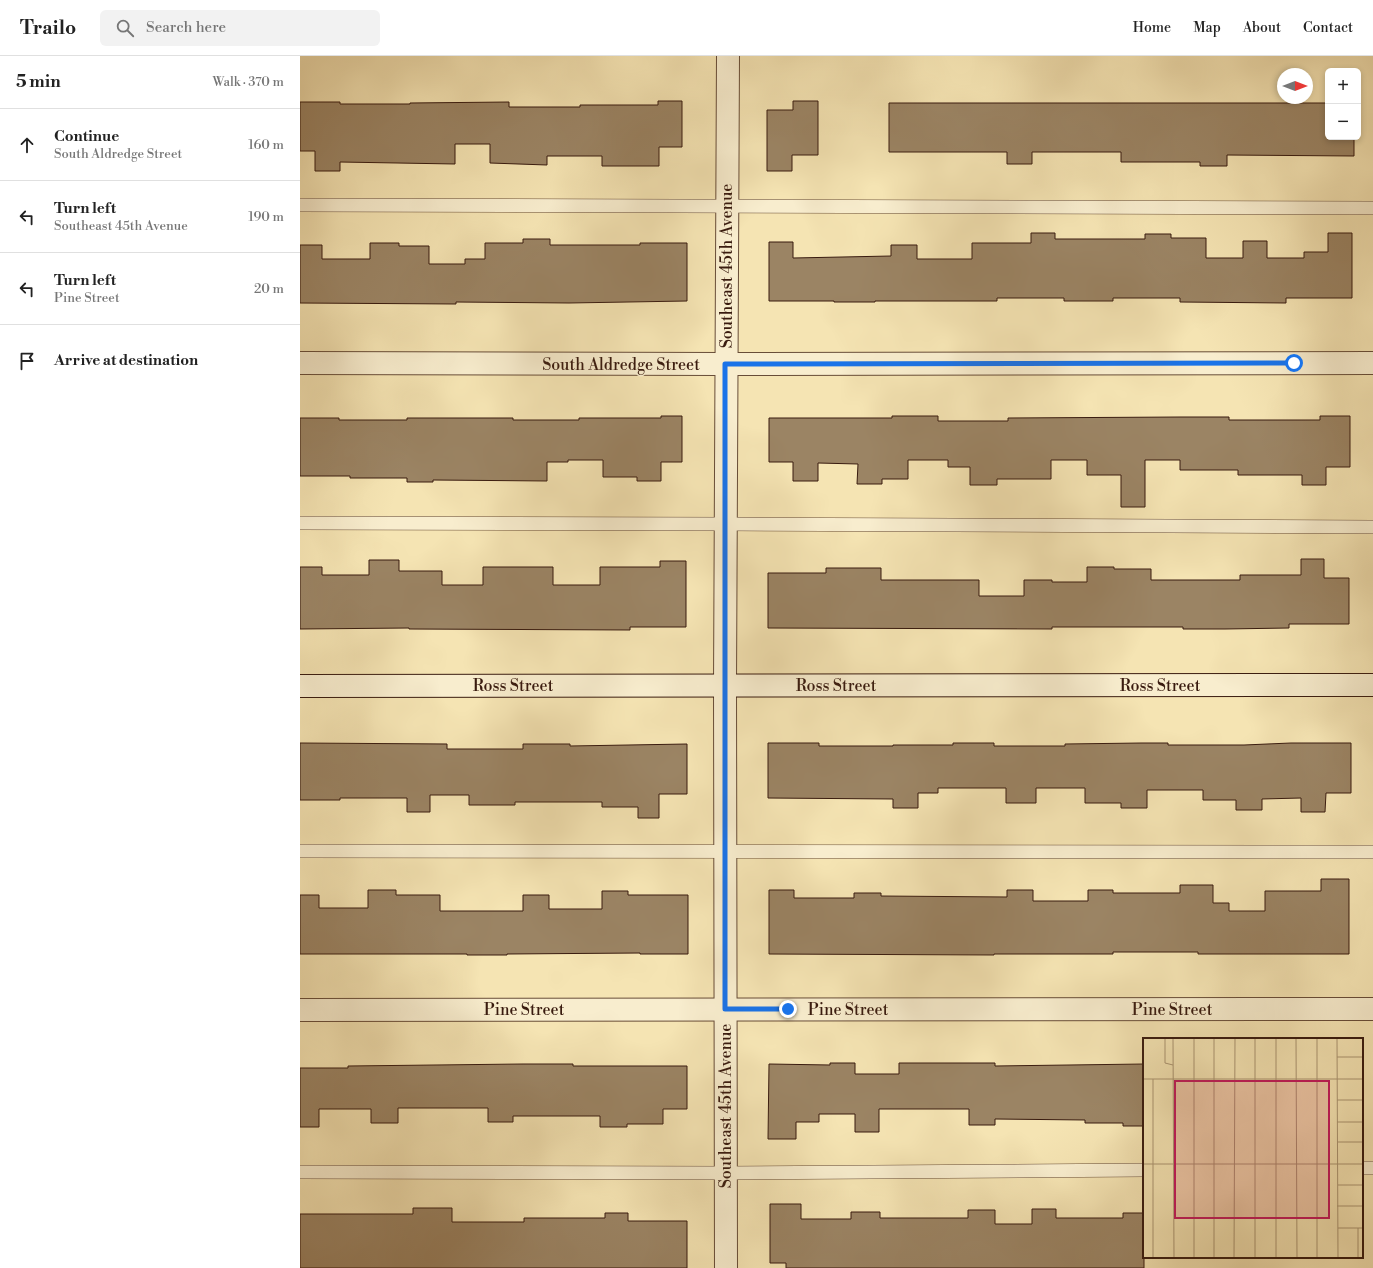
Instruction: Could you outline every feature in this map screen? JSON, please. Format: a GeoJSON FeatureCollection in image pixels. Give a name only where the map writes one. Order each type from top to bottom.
{"type":"FeatureCollection","features":[{"type":"Feature","properties":{"kind":"street","name":"Southeast 45th Avenue"},"geometry":{"type":"LineString","coordinates":[[726,1268],[724,685],[728,56]]}},
{"type":"Feature","properties":{"kind":"street","name":"South Aldredge Street"},"geometry":{"type":"LineString","coordinates":[[300,363],[1373,363]]}},
{"type":"Feature","properties":{"kind":"street","name":"Ross Street"},"geometry":{"type":"LineString","coordinates":[[300,686],[1373,685]]}},
{"type":"Feature","properties":{"kind":"street","name":"Pine Street"},"geometry":{"type":"LineString","coordinates":[[300,1010],[1373,1009]]}},
{"type":"Feature","properties":{"kind":"lane"},"geometry":{"type":"LineString","coordinates":[[300,205],[1373,208]]}},
{"type":"Feature","properties":{"kind":"lane"},"geometry":{"type":"LineString","coordinates":[[300,523],[1373,527]]}},
{"type":"Feature","properties":{"kind":"lane"},"geometry":{"type":"LineString","coordinates":[[300,850],[1373,852]]}},
{"type":"Feature","properties":{"kind":"lane"},"geometry":{"type":"LineString","coordinates":[[300,1172],[725,1173],[1143,1170]]}},
{"type":"Feature","properties":{"kind":"building"},"geometry":{"type":"Polygon","coordinates":[[[658,101],[682,101],[682,147],[659,147],[659,166],[602,166],[602,156],[547,156],[547,165],[490,163],[490,144],[455,144],[455,164],[340,162],[340,171],[315,171],[315,151],[300,151],[300,102],[340,102],[340,104],[410,104],[509,102],[509,107],[580,107],[580,105],[658,105],[658,101]]]}},
{"type":"Feature","properties":{"kind":"building"},"geometry":{"type":"Polygon","coordinates":[[[793,101],[818,101],[818,155],[792,155],[792,171],[767,171],[767,110],[793,110],[793,101]]]}},
{"type":"Feature","properties":{"kind":"building"},"geometry":{"type":"Polygon","coordinates":[[[889,103],[1325,103],[1325,140],[1354,140],[1354,156],[1227,155],[1227,166],[1200,166],[1200,162],[1121,162],[1121,152],[1032,152],[1032,164],[1007,164],[1007,152],[889,152],[889,103]]]}},
{"type":"Feature","properties":{"kind":"building"},"geometry":{"type":"Polygon","coordinates":[[[1031,233],[1055,233],[1055,239],[1145,239],[1145,234],[1171,234],[1171,238],[1206,238],[1206,258],[1243,258],[1243,241],[1267,241],[1267,258],[1304,258],[1304,252],[1328,252],[1328,233],[1352,233],[1352,298],[1286,298],[1286,303],[1180,302],[1180,298],[1113,298],[1113,301],[1064,301],[1064,298],[997,298],[997,301],[769,301],[769,242],[793,242],[793,258],[891,256],[891,245],[917,245],[917,259],[972,259],[972,243],[1031,243],[1031,233]]]}},
{"type":"Feature","properties":{"kind":"building"},"geometry":{"type":"Polygon","coordinates":[[[523,239],[550,239],[550,245],[640,245],[640,243],[687,243],[687,301],[569,303],[456,302],[456,304],[300,303],[300,245],[322,245],[322,259],[370,259],[370,243],[399,243],[399,246],[429,246],[429,264],[465,264],[465,259],[485,259],[485,243],[523,243],[523,239]]]}},
{"type":"Feature","properties":{"kind":"building"},"geometry":{"type":"Polygon","coordinates":[[[661,416],[682,416],[682,462],[661,462],[661,481],[637,481],[637,477],[603,477],[603,460],[568,460],[568,462],[547,462],[547,481],[433,480],[433,482],[407,482],[407,478],[300,476],[300,418],[339,418],[339,420],[407,420],[407,418],[513,418],[513,420],[579,420],[579,418],[661,418],[661,416]]]}},
{"type":"Feature","properties":{"kind":"building"},"geometry":{"type":"Polygon","coordinates":[[[892,416],[938,416],[938,421],[1008,421],[1008,418],[1180,417],[1229,417],[1229,420],[1320,420],[1320,416],[1350,416],[1350,467],[1326,467],[1326,485],[1302,485],[1302,475],[1238,475],[1238,470],[1180,470],[1180,460],[1145,460],[1145,507],[1121,507],[1121,475],[1087,475],[1087,460],[1051,460],[1051,479],[997,479],[997,485],[970,485],[970,467],[948,467],[948,460],[908,460],[908,479],[882,479],[882,484],[857,484],[858,464],[818,463],[818,481],[793,481],[793,462],[769,462],[769,418],[892,418],[892,416]]]}},
{"type":"Feature","properties":{"kind":"building"},"geometry":{"type":"Polygon","coordinates":[[[1301,559],[1324,559],[1324,578],[1349,578],[1349,624],[1289,624],[1289,628],[1225,629],[1183,629],[1183,627],[1052,627],[1052,629],[768,628],[768,573],[826,573],[826,568],[881,568],[881,580],[979,580],[979,596],[1024,596],[1024,580],[1087,582],[1087,567],[1151,569],[1151,580],[1240,580],[1240,575],[1301,575],[1301,559]]]}},
{"type":"Feature","properties":{"kind":"building"},"geometry":{"type":"Polygon","coordinates":[[[369,560],[399,560],[399,571],[442,571],[442,585],[483,585],[483,567],[553,567],[553,585],[600,585],[600,567],[660,567],[660,561],[686,561],[686,627],[630,627],[630,630],[409,628],[300,629],[300,567],[322,567],[322,575],[369,575],[369,560]]]}},
{"type":"Feature","properties":{"kind":"building"},"geometry":{"type":"Polygon","coordinates":[[[300,743],[447,744],[447,749],[523,749],[523,744],[570,744],[570,746],[687,744],[687,794],[659,794],[659,818],[638,818],[638,807],[602,807],[602,802],[515,802],[515,805],[469,805],[469,795],[430,795],[430,812],[407,812],[407,798],[340,798],[340,800],[300,800],[300,743]]]}},
{"type":"Feature","properties":{"kind":"building"},"geometry":{"type":"Polygon","coordinates":[[[768,743],[819,743],[819,746],[953,745],[953,743],[994,743],[994,746],[1065,746],[1065,744],[1141,743],[1168,743],[1168,745],[1244,745],[1351,743],[1351,793],[1326,793],[1325,812],[1301,812],[1301,798],[1262,799],[1262,810],[1236,810],[1236,800],[1203,800],[1203,790],[1147,790],[1147,808],[1121,808],[1121,803],[1085,803],[1085,788],[1036,788],[1036,803],[1006,803],[1006,788],[938,788],[938,793],[918,793],[918,808],[893,808],[893,799],[768,798],[768,743]]]}},
{"type":"Feature","properties":{"kind":"building"},"geometry":{"type":"Polygon","coordinates":[[[1321,879],[1349,879],[1349,954],[1198,954],[1198,952],[1113,952],[1113,954],[994,955],[769,954],[769,890],[794,890],[794,898],[854,898],[854,893],[881,893],[881,896],[1007,897],[1007,890],[1033,890],[1033,901],[1088,901],[1088,890],[1113,890],[1113,893],[1180,893],[1180,885],[1213,885],[1213,903],[1229,903],[1229,911],[1265,911],[1265,891],[1321,891],[1321,879]]]}},
{"type":"Feature","properties":{"kind":"building"},"geometry":{"type":"Polygon","coordinates":[[[368,890],[396,890],[396,895],[440,895],[440,911],[523,911],[523,895],[549,895],[549,909],[602,909],[602,891],[628,891],[628,895],[688,895],[688,954],[300,954],[300,895],[319,895],[319,908],[368,908],[368,890]]]}},
{"type":"Feature","properties":{"kind":"building"},"geometry":{"type":"Polygon","coordinates":[[[830,1063],[855,1063],[855,1074],[899,1074],[899,1063],[995,1063],[995,1066],[1143,1064],[1143,1126],[1123,1126],[1123,1123],[1085,1123],[1085,1120],[995,1119],[995,1125],[969,1125],[969,1109],[879,1109],[879,1132],[855,1132],[855,1114],[819,1114],[819,1122],[796,1122],[796,1139],[768,1139],[769,1064],[830,1065],[830,1063]]]}},
{"type":"Feature","properties":{"kind":"building"},"geometry":{"type":"Polygon","coordinates":[[[573,1064],[573,1066],[687,1066],[687,1109],[663,1109],[663,1124],[627,1124],[627,1127],[600,1127],[600,1116],[513,1116],[513,1122],[488,1122],[488,1108],[398,1108],[398,1123],[371,1123],[371,1109],[319,1109],[319,1127],[300,1127],[300,1068],[573,1064]]]}},
{"type":"Feature","properties":{"kind":"building"},"geometry":{"type":"Polygon","coordinates":[[[770,1204],[801,1204],[801,1219],[851,1219],[851,1212],[880,1212],[880,1218],[968,1218],[968,1210],[995,1210],[995,1224],[1032,1224],[1032,1209],[1056,1209],[1056,1218],[1123,1218],[1123,1213],[1143,1213],[1144,1268],[786,1268],[786,1263],[770,1263],[770,1204]]]}},
{"type":"Feature","properties":{"kind":"building"},"geometry":{"type":"Polygon","coordinates":[[[413,1208],[452,1208],[452,1222],[524,1222],[524,1218],[605,1218],[605,1213],[628,1213],[628,1221],[687,1221],[687,1268],[300,1268],[300,1214],[413,1214],[413,1208]]]}},
{"type":"Feature","properties":{"kind":"route"},"geometry":{"type":"LineString","coordinates":[[788,1009],[725,1009],[725,364],[1294,363]]}}]}
